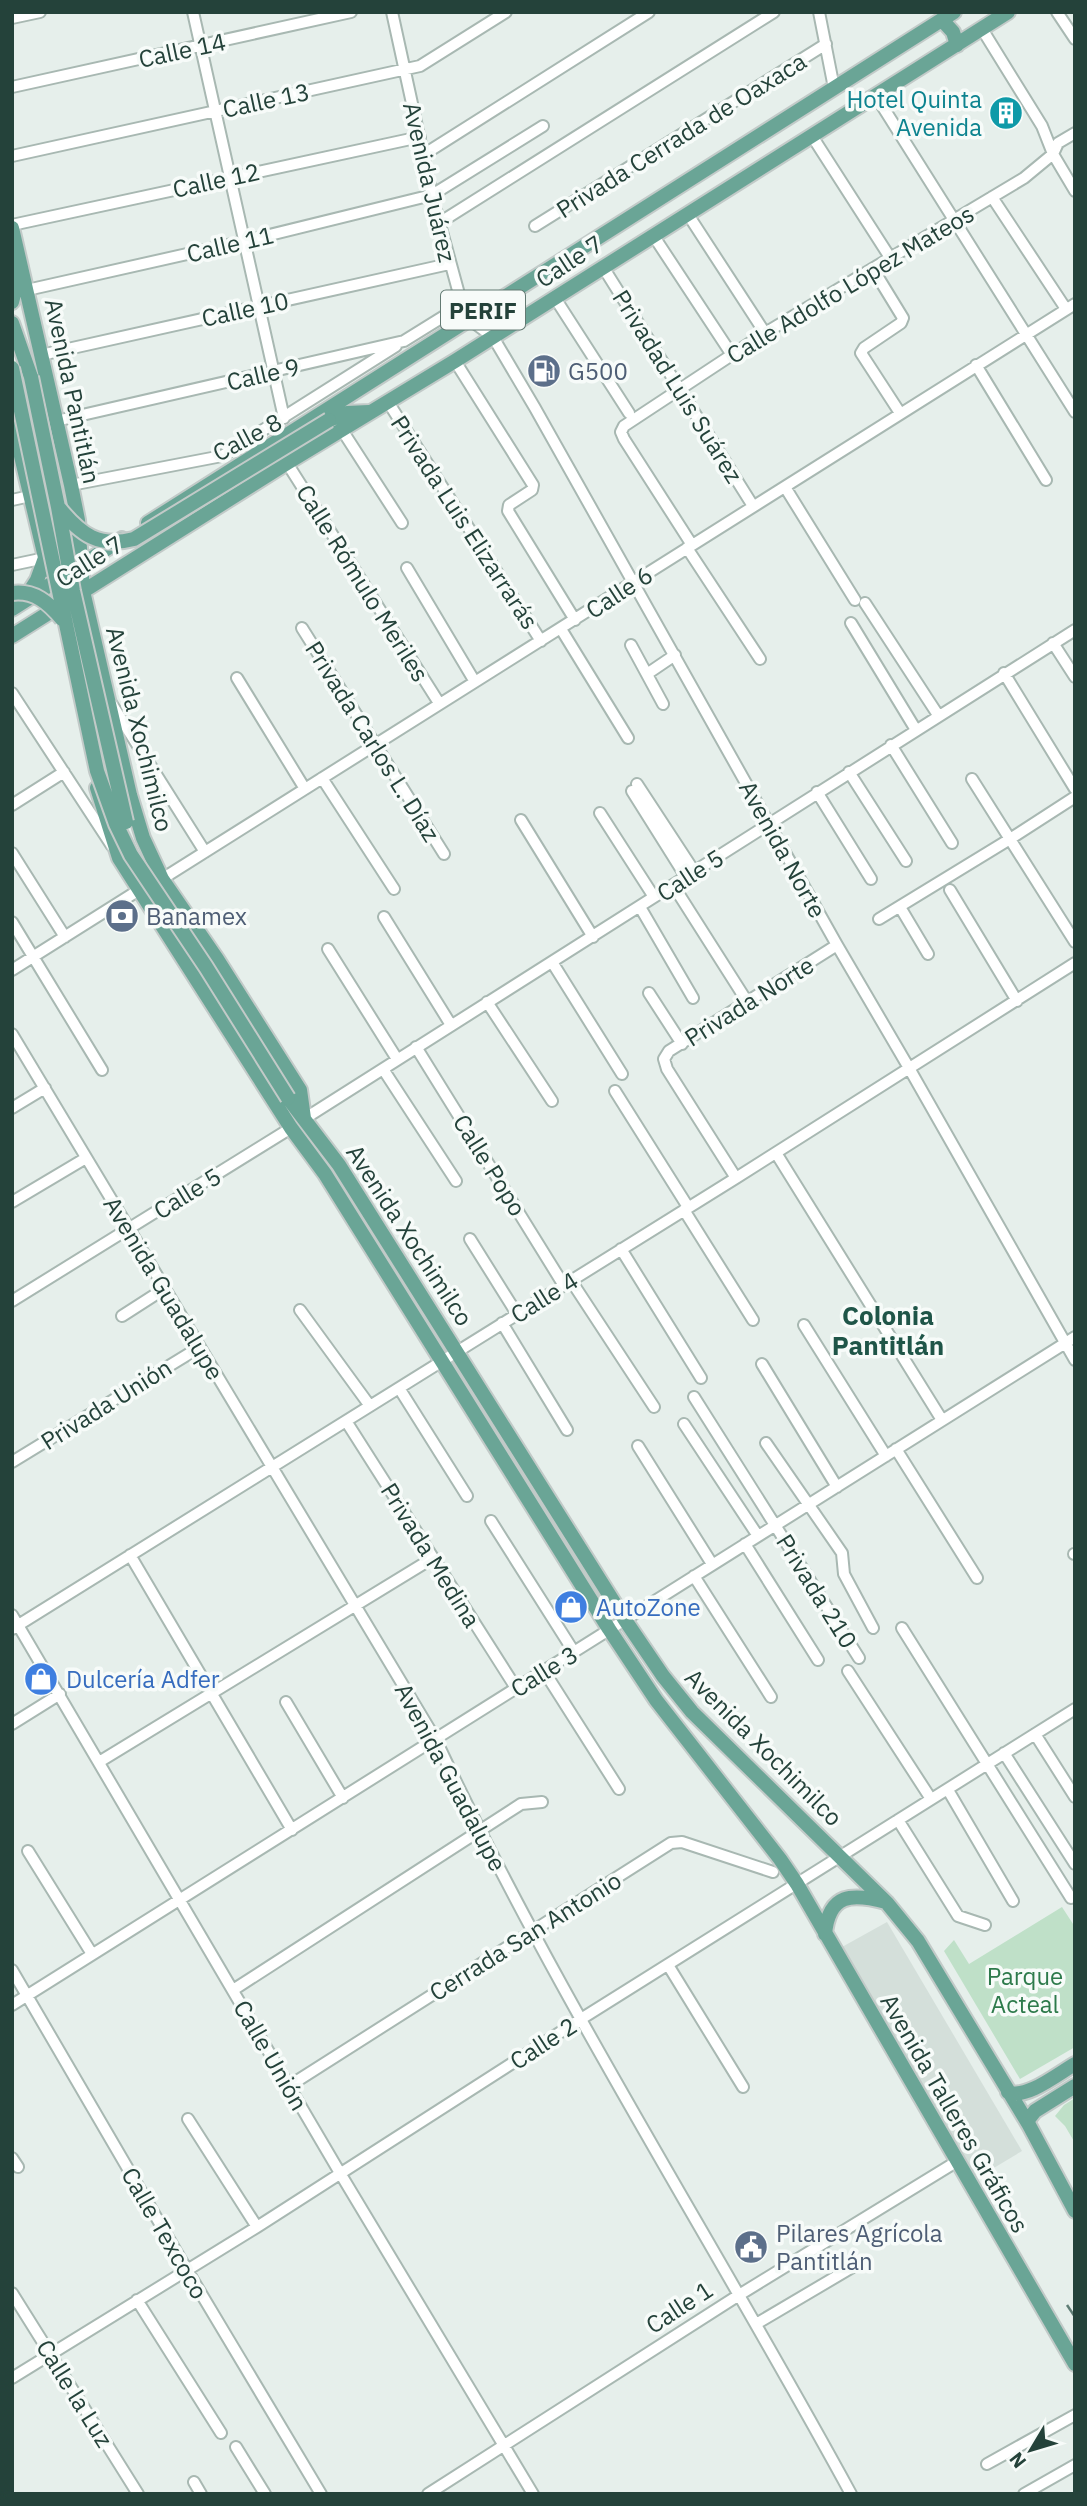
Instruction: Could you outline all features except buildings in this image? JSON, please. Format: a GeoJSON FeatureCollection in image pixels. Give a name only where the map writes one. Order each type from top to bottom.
{"type":"FeatureCollection","features":[{"type":"Feature","properties":{"kind":"main road","name":"Calle 7"},"geometry":{"type":"LineString","coordinates":[[12,636],[455,361],[1008,12]]}},
{"type":"Feature","properties":{"kind":"main road","name":"Calle 7"},"geometry":{"type":"LineString","coordinates":[[15,602],[105,550],[948,16]]}},
{"type":"Feature","properties":{"kind":"main road"},"geometry":{"type":"LineString","coordinates":[[948,16],[957,45]]}},
{"type":"Feature","properties":{"kind":"main road","name":"Avenida Pantitlán"},"geometry":{"type":"LineString","coordinates":[[12,226],[71,485],[78,520],[80,565]]}},
{"type":"Feature","properties":{"kind":"main road"},"geometry":{"type":"LineString","coordinates":[[12,303],[21,265]]}},
{"type":"Feature","properties":{"kind":"main road"},"geometry":{"type":"LineString","coordinates":[[12,323],[31,377],[75,603],[126,822],[139,890]]}},
{"type":"Feature","properties":{"kind":"main road"},"geometry":{"type":"LineString","coordinates":[[12,368],[97,771],[116,824],[131,855],[304,1119]]}},
{"type":"Feature","properties":{"kind":"main road"},"geometry":{"type":"LineString","coordinates":[[58,507],[83,533],[93,538],[114,542],[134,539],[329,420],[348,413],[371,412]]}},
{"type":"Feature","properties":{"kind":"main road"},"geometry":{"type":"LineString","coordinates":[[13,426],[52,583]]}},
{"type":"Feature","properties":{"kind":"main road"},"geometry":{"type":"LineString","coordinates":[[41,541],[50,551],[59,554],[68,552],[78,543]]}},
{"type":"Feature","properties":{"kind":"main road"},"geometry":{"type":"LineString","coordinates":[[105,550],[102,554],[105,564],[118,570]]}},
{"type":"Feature","properties":{"kind":"main road"},"geometry":{"type":"LineString","coordinates":[[15,602],[37,580],[45,558]]}},
{"type":"Feature","properties":{"kind":"main road","name":"Avenida Xochimilco"},"geometry":{"type":"LineString","coordinates":[[80,565],[83,592],[105,694],[136,819],[162,879],[300,1090],[304,1119],[339,1166],[625,1620],[670,1686],[692,1712],[840,1857]]}},
{"type":"Feature","properties":{"kind":"main road","name":"Avenida Xochimilco"},"geometry":{"type":"LineString","coordinates":[[52,583],[93,772],[119,858],[290,1128],[325,1174],[609,1629],[656,1700],[780,1858],[797,1884]]}},
{"type":"Feature","properties":{"kind":"main road"},"geometry":{"type":"LineString","coordinates":[[15,602],[30,593],[49,604],[65,623]]}},
{"type":"Feature","properties":{"kind":"main road"},"geometry":{"type":"LineString","coordinates":[[65,642],[69,635],[76,631],[84,631],[93,636]]}},
{"type":"Feature","properties":{"kind":"main road"},"geometry":{"type":"LineString","coordinates":[[840,1857],[887,1903],[931,1960],[1075,2211]]}},
{"type":"Feature","properties":{"kind":"main road","name":"Avenida Talleres Gráficos"},"geometry":{"type":"LineString","coordinates":[[797,1884],[1075,2364]]}},
{"type":"Feature","properties":{"kind":"main road"},"geometry":{"type":"LineString","coordinates":[[825,1934],[830,1911],[843,1899],[862,1897],[887,1903]]}},
{"type":"Feature","properties":{"kind":"main road"},"geometry":{"type":"LineString","coordinates":[[1008,2092],[1018,2095],[1028,2091],[1075,2064]]}},
{"type":"Feature","properties":{"kind":"main road"},"geometry":{"type":"LineString","coordinates":[[1028,2125],[1028,2120],[1035,2110],[1075,2086]]}},
{"type":"Feature","properties":{"kind":"street"},"geometry":{"type":"LineString","coordinates":[[12,18],[40,12]]}},
{"type":"Feature","properties":{"kind":"street"},"geometry":{"type":"LineString","coordinates":[[194,12],[284,418]]}},
{"type":"Feature","properties":{"kind":"street","name":"Calle 14"},"geometry":{"type":"LineString","coordinates":[[12,87],[351,12]]}},
{"type":"Feature","properties":{"kind":"street","name":"Avenida Juárez"},"geometry":{"type":"LineString","coordinates":[[392,12],[449,264],[469,319],[493,337]]}},
{"type":"Feature","properties":{"kind":"street","name":"Calle 13"},"geometry":{"type":"LineString","coordinates":[[12,156],[420,66],[506,12]]}},
{"type":"Feature","properties":{"kind":"street"},"geometry":{"type":"LineString","coordinates":[[423,155],[649,12]]}},
{"type":"Feature","properties":{"kind":"street"},"geometry":{"type":"LineString","coordinates":[[439,223],[774,12]]}},
{"type":"Feature","properties":{"kind":"street"},"geometry":{"type":"LineString","coordinates":[[819,12],[834,88]]}},
{"type":"Feature","properties":{"kind":"street"},"geometry":{"type":"LineString","coordinates":[[1057,12],[1075,39]]}},
{"type":"Feature","properties":{"kind":"street"},"geometry":{"type":"LineString","coordinates":[[982,29],[1042,125],[1053,154],[1075,191]]}},
{"type":"Feature","properties":{"kind":"street","name":"Privada Cerrada de Oaxaca"},"geometry":{"type":"LineString","coordinates":[[535,226],[826,44]]}},
{"type":"Feature","properties":{"kind":"street"},"geometry":{"type":"LineString","coordinates":[[876,96],[1075,412]]}},
{"type":"Feature","properties":{"kind":"street","name":"Calle 11"},"geometry":{"type":"LineString","coordinates":[[27,290],[245,242],[432,195],[542,126]]}},
{"type":"Feature","properties":{"kind":"street","name":"Calle Adolfo López Mateos"},"geometry":{"type":"LineString","coordinates":[[689,547],[621,432],[624,426],[765,333],[1024,178],[1053,154],[1058,143],[1075,133]]}},
{"type":"Feature","properties":{"kind":"street"},"geometry":{"type":"LineString","coordinates":[[812,136],[891,259]]}},
{"type":"Feature","properties":{"kind":"street","name":"Calle 12"},"geometry":{"type":"LineString","coordinates":[[12,226],[230,176],[420,137]]}},
{"type":"Feature","properties":{"kind":"street"},"geometry":{"type":"LineString","coordinates":[[992,197],[1070,306]]}},
{"type":"Feature","properties":{"kind":"street"},"geometry":{"type":"LineString","coordinates":[[687,213],[765,333]]}},
{"type":"Feature","properties":{"kind":"street"},"geometry":{"type":"LineString","coordinates":[[653,234],[732,355]]}},
{"type":"Feature","properties":{"kind":"street","name":"Calle 10"},"geometry":{"type":"LineString","coordinates":[[41,355],[449,264]]}},
{"type":"Feature","properties":{"kind":"street","name":"Privadad Luis Suárez"},"geometry":{"type":"LineString","coordinates":[[603,267],[753,506]]}},
{"type":"Feature","properties":{"kind":"street"},"geometry":{"type":"LineString","coordinates":[[873,269],[903,318],[901,323],[864,348],[861,353],[900,413]]}},
{"type":"Feature","properties":{"kind":"street"},"geometry":{"type":"LineString","coordinates":[[555,298],[629,413]]}},
{"type":"Feature","properties":{"kind":"street","name":"Calle 9"},"geometry":{"type":"LineString","coordinates":[[56,421],[404,341],[462,305]]}},
{"type":"Feature","properties":{"kind":"street","name":"Calle 6"},"geometry":{"type":"LineString","coordinates":[[162,879],[1070,306]]}},
{"type":"Feature","properties":{"kind":"street","name":"Avenida Norte"},"geometry":{"type":"LineString","coordinates":[[493,337],[837,945],[1070,1340],[1075,1360]]}},
{"type":"Feature","properties":{"kind":"street","name":"Calle 8"},"geometry":{"type":"LineString","coordinates":[[71,485],[222,456],[404,341]]}},
{"type":"Feature","properties":{"kind":"street"},"geometry":{"type":"LineString","coordinates":[[455,361],[533,487],[508,508],[575,620]]}},
{"type":"Feature","properties":{"kind":"street"},"geometry":{"type":"LineString","coordinates":[[976,365],[1046,480]]}},
{"type":"Feature","properties":{"kind":"street","name":"Privada Luis Elizarrarás"},"geometry":{"type":"LineString","coordinates":[[388,402],[541,641]]}},
{"type":"Feature","properties":{"kind":"street"},"geometry":{"type":"LineString","coordinates":[[342,430],[402,523]]}},
{"type":"Feature","properties":{"kind":"street","name":"Calle Rómulo Meriles"},"geometry":{"type":"LineString","coordinates":[[287,463],[439,703]]}},
{"type":"Feature","properties":{"kind":"street"},"geometry":{"type":"LineString","coordinates":[[785,487],[938,715]]}},
{"type":"Feature","properties":{"kind":"street"},"geometry":{"type":"LineString","coordinates":[[12,500],[30,496]]}},
{"type":"Feature","properties":{"kind":"street"},"geometry":{"type":"LineString","coordinates":[[689,547],[760,659]]}},
{"type":"Feature","properties":{"kind":"street"},"geometry":{"type":"LineString","coordinates":[[12,565],[45,558]]}},
{"type":"Feature","properties":{"kind":"street"},"geometry":{"type":"LineString","coordinates":[[407,568],[475,682]]}},
{"type":"Feature","properties":{"kind":"street"},"geometry":{"type":"LineString","coordinates":[[851,623],[916,730]]}},
{"type":"Feature","properties":{"kind":"street","name":"Privada Carlos L. Díaz"},"geometry":{"type":"LineString","coordinates":[[302,628],[443,854]]}},
{"type":"Feature","properties":{"kind":"street"},"geometry":{"type":"LineString","coordinates":[[561,629],[628,738]]}},
{"type":"Feature","properties":{"kind":"street","name":"Calle 5"},"geometry":{"type":"LineString","coordinates":[[304,1119],[1075,629]]}},
{"type":"Feature","properties":{"kind":"street"},"geometry":{"type":"LineString","coordinates":[[1054,643],[1075,677]]}},
{"type":"Feature","properties":{"kind":"street"},"geometry":{"type":"LineString","coordinates":[[631,645],[663,704]]}},
{"type":"Feature","properties":{"kind":"street"},"geometry":{"type":"LineString","coordinates":[[647,674],[675,655]]}},
{"type":"Feature","properties":{"kind":"street"},"geometry":{"type":"LineString","coordinates":[[1003,673],[1075,789]]}},
{"type":"Feature","properties":{"kind":"street"},"geometry":{"type":"LineString","coordinates":[[237,678],[305,789]]}},
{"type":"Feature","properties":{"kind":"street","name":"Avenida Xochimilco"},"geometry":{"type":"LineString","coordinates":[[12,693],[119,858]]}},
{"type":"Feature","properties":{"kind":"street"},"geometry":{"type":"LineString","coordinates":[[105,694],[205,852]]}},
{"type":"Feature","properties":{"kind":"street"},"geometry":{"type":"LineString","coordinates":[[891,745],[952,843]]}},
{"type":"Feature","properties":{"kind":"street"},"geometry":{"type":"LineString","coordinates":[[12,804],[64,772]]}},
{"type":"Feature","properties":{"kind":"street"},"geometry":{"type":"LineString","coordinates":[[849,772],[906,861]]}},
{"type":"Feature","properties":{"kind":"street"},"geometry":{"type":"LineString","coordinates":[[322,778],[394,889]]}},
{"type":"Feature","properties":{"kind":"street"},"geometry":{"type":"LineString","coordinates":[[972,779],[1075,942]]}},
{"type":"Feature","properties":{"kind":"street"},"geometry":{"type":"LineString","coordinates":[[634,787],[690,874]]}},
{"type":"Feature","properties":{"kind":"street"},"geometry":{"type":"LineString","coordinates":[[817,792],[871,879]]}},
{"type":"Feature","properties":{"kind":"street"},"geometry":{"type":"LineString","coordinates":[[879,919],[1075,797]]}},
{"type":"Feature","properties":{"kind":"street"},"geometry":{"type":"LineString","coordinates":[[600,813],[654,897]]}},
{"type":"Feature","properties":{"kind":"street"},"geometry":{"type":"LineString","coordinates":[[521,820],[593,937]]}},
{"type":"Feature","properties":{"kind":"street"},"geometry":{"type":"LineString","coordinates":[[12,853],[65,937]]}},
{"type":"Feature","properties":{"kind":"street"},"geometry":{"type":"LineString","coordinates":[[673,885],[748,1003]]}},
{"type":"Feature","properties":{"kind":"street"},"geometry":{"type":"LineString","coordinates":[[12,970],[139,890]]}},
{"type":"Feature","properties":{"kind":"street"},"geometry":{"type":"LineString","coordinates":[[950,890],[1017,1001]]}},
{"type":"Feature","properties":{"kind":"street"},"geometry":{"type":"LineString","coordinates":[[900,906],[928,954]]}},
{"type":"Feature","properties":{"kind":"street"},"geometry":{"type":"LineString","coordinates":[[640,907],[693,998]]}},
{"type":"Feature","properties":{"kind":"street"},"geometry":{"type":"LineString","coordinates":[[384,917],[451,1025]]}},
{"type":"Feature","properties":{"kind":"street"},"geometry":{"type":"LineString","coordinates":[[12,922],[102,1070]]}},
{"type":"Feature","properties":{"kind":"street","name":"Privada Norte"},"geometry":{"type":"LineString","coordinates":[[736,1178],[667,1069],[664,1059],[669,1051],[837,945]]}},
{"type":"Feature","properties":{"kind":"street"},"geometry":{"type":"LineString","coordinates":[[328,948],[397,1059]]}},
{"type":"Feature","properties":{"kind":"street"},"geometry":{"type":"LineString","coordinates":[[552,962],[622,1074]]}},
{"type":"Feature","properties":{"kind":"street","name":"Calle 4"},"geometry":{"type":"LineString","coordinates":[[14,1623],[272,1467],[1075,964]]}},
{"type":"Feature","properties":{"kind":"street"},"geometry":{"type":"LineString","coordinates":[[649,993],[681,1044]]}},
{"type":"Feature","properties":{"kind":"street"},"geometry":{"type":"LineString","coordinates":[[487,1002],[552,1101]]}},
{"type":"Feature","properties":{"kind":"street","name":"Avenida Guadalupe"},"geometry":{"type":"LineString","coordinates":[[12,1034],[436,1740],[480,1833],[581,2019],[851,2494]]}},
{"type":"Feature","properties":{"kind":"street","name":"Calle Popo"},"geometry":{"type":"LineString","coordinates":[[416,1047],[567,1281],[654,1407]]}},
{"type":"Feature","properties":{"kind":"street"},"geometry":{"type":"LineString","coordinates":[[383,1069],[456,1181]]}},
{"type":"Feature","properties":{"kind":"street"},"geometry":{"type":"LineString","coordinates":[[12,1108],[45,1088]]}},
{"type":"Feature","properties":{"kind":"street"},"geometry":{"type":"LineString","coordinates":[[615,1091],[753,1320]]}},
{"type":"Feature","properties":{"kind":"street","name":"Calle 5"},"geometry":{"type":"LineString","coordinates":[[12,1301],[290,1128]]}},
{"type":"Feature","properties":{"kind":"street"},"geometry":{"type":"LineString","coordinates":[[776,1153],[942,1420]]}},
{"type":"Feature","properties":{"kind":"street"},"geometry":{"type":"LineString","coordinates":[[12,1202],[86,1158]]}},
{"type":"Feature","properties":{"kind":"street"},"geometry":{"type":"LineString","coordinates":[[470,1239],[517,1314]]}},
{"type":"Feature","properties":{"kind":"street"},"geometry":{"type":"LineString","coordinates":[[621,1249],[701,1378]]}},
{"type":"Feature","properties":{"kind":"street"},"geometry":{"type":"LineString","coordinates":[[122,1316],[164,1289]]}},
{"type":"Feature","properties":{"kind":"street"},"geometry":{"type":"LineString","coordinates":[[300,1310],[370,1406]]}},
{"type":"Feature","properties":{"kind":"street"},"geometry":{"type":"LineString","coordinates":[[502,1323],[567,1430]]}},
{"type":"Feature","properties":{"kind":"street"},"geometry":{"type":"LineString","coordinates":[[804,1325],[977,1578]]}},
{"type":"Feature","properties":{"kind":"street","name":"Calle 3"},"geometry":{"type":"LineString","coordinates":[[12,2005],[1070,1340]]}},
{"type":"Feature","properties":{"kind":"street","name":"Privada Unión"},"geometry":{"type":"LineString","coordinates":[[12,1462],[200,1347]]}},
{"type":"Feature","properties":{"kind":"street"},"geometry":{"type":"LineString","coordinates":[[762,1364],[838,1487]]}},
{"type":"Feature","properties":{"kind":"street"},"geometry":{"type":"LineString","coordinates":[[399,1388],[467,1496]]}},
{"type":"Feature","properties":{"kind":"street","name":"Privada 210"},"geometry":{"type":"LineString","coordinates":[[694,1397],[859,1658]]}},
{"type":"Feature","properties":{"kind":"street","name":"Privada Medina"},"geometry":{"type":"LineString","coordinates":[[346,1421],[516,1688]]}},
{"type":"Feature","properties":{"kind":"street"},"geometry":{"type":"LineString","coordinates":[[684,1424],[758,1536]]}},
{"type":"Feature","properties":{"kind":"street"},"geometry":{"type":"LineString","coordinates":[[766,1443],[800,1496],[808,1503],[842,1553],[844,1574],[873,1628]]}},
{"type":"Feature","properties":{"kind":"street"},"geometry":{"type":"LineString","coordinates":[[638,1446],[712,1564]]}},
{"type":"Feature","properties":{"kind":"street"},"geometry":{"type":"LineString","coordinates":[[491,1521],[575,1652]]}},
{"type":"Feature","properties":{"kind":"street"},"geometry":{"type":"LineString","coordinates":[[744,1544],[818,1660]]}},
{"type":"Feature","properties":{"kind":"street"},"geometry":{"type":"LineString","coordinates":[[130,1555],[292,1829]]}},
{"type":"Feature","properties":{"kind":"street"},"geometry":{"type":"LineString","coordinates":[[99,1762],[433,1558]]}},
{"type":"Feature","properties":{"kind":"street"},"geometry":{"type":"LineString","coordinates":[[694,1576],[771,1697]]}},
{"type":"Feature","properties":{"kind":"street","name":"Calle Unión"},"geometry":{"type":"LineString","coordinates":[[14,1623],[60,1694],[340,2173],[533,2494]]}},
{"type":"Feature","properties":{"kind":"street"},"geometry":{"type":"LineString","coordinates":[[902,1628],[1071,1898]]}},
{"type":"Feature","properties":{"kind":"street"},"geometry":{"type":"LineString","coordinates":[[544,1671],[619,1789]]}},
{"type":"Feature","properties":{"kind":"street"},"geometry":{"type":"LineString","coordinates":[[848,1671],[931,1799]]}},
{"type":"Feature","properties":{"kind":"street"},"geometry":{"type":"LineString","coordinates":[[12,1724],[60,1694]]}},
{"type":"Feature","properties":{"kind":"street"},"geometry":{"type":"LineString","coordinates":[[286,1702],[343,1798]]}},
{"type":"Feature","properties":{"kind":"street","name":"Calle 2"},"geometry":{"type":"LineString","coordinates":[[12,2378],[257,2227],[581,2019],[1075,1709]]}},
{"type":"Feature","properties":{"kind":"street"},"geometry":{"type":"LineString","coordinates":[[1035,1734],[1075,1797]]}},
{"type":"Feature","properties":{"kind":"street"},"geometry":{"type":"LineString","coordinates":[[1004,1753],[1075,1864]]}},
{"type":"Feature","properties":{"kind":"street"},"geometry":{"type":"LineString","coordinates":[[948,1790],[1013,1901]]}},
{"type":"Feature","properties":{"kind":"street"},"geometry":{"type":"LineString","coordinates":[[233,1990],[523,1803],[542,1802]]}},
{"type":"Feature","properties":{"kind":"street"},"geometry":{"type":"LineString","coordinates":[[898,1820],[958,1916],[985,1925]]}},
{"type":"Feature","properties":{"kind":"street","name":"Cerrada San Antonio"},"geometry":{"type":"LineString","coordinates":[[289,2085],[674,1842],[682,1842],[773,1872]]}},
{"type":"Feature","properties":{"kind":"street"},"geometry":{"type":"LineString","coordinates":[[28,1851],[92,1954]]}},
{"type":"Feature","properties":{"kind":"street"},"geometry":{"type":"LineString","coordinates":[[668,1965],[743,2087]]}},
{"type":"Feature","properties":{"kind":"street","name":"Calle Texcoco"},"geometry":{"type":"LineString","coordinates":[[12,1970],[321,2494]]}},
{"type":"Feature","properties":{"kind":"street"},"geometry":{"type":"LineString","coordinates":[[188,2119],[257,2227]]}},
{"type":"Feature","properties":{"kind":"street","name":"Calle 1"},"geometry":{"type":"LineString","coordinates":[[428,2494],[739,2295],[956,2162]]}},
{"type":"Feature","properties":{"kind":"street"},"geometry":{"type":"LineString","coordinates":[[756,2324],[861,2262]]}},
{"type":"Feature","properties":{"kind":"street","name":"Calle la Luz"},"geometry":{"type":"LineString","coordinates":[[12,2293],[138,2494]]}},
{"type":"Feature","properties":{"kind":"street"},"geometry":{"type":"LineString","coordinates":[[137,2300],[221,2432]]}},
{"type":"Feature","properties":{"kind":"street"},"geometry":{"type":"LineString","coordinates":[[987,2464],[1075,2415]]}},
{"type":"Feature","properties":{"kind":"street"},"geometry":{"type":"LineString","coordinates":[[236,2447],[265,2494]]}},
{"type":"Feature","properties":{"kind":"street"},"geometry":{"type":"LineString","coordinates":[[1024,2494],[1075,2465]]}},
{"type":"Feature","properties":{"kind":"street"},"geometry":{"type":"LineString","coordinates":[[194,2482],[201,2494]]}},
{"type":"Feature","properties":{"kind":"shaded area"},"geometry":{"type":"Polygon","coordinates":[[[887,1922],[1022,2151],[977,2178],[842,1947],[887,1922]]]}},
{"type":"Feature","properties":{"kind":"green space"},"geometry":{"type":"Polygon","coordinates":[[[21,360],[62,535],[49,537],[12,362],[21,360]]]}},
{"type":"Feature","properties":{"kind":"green space"},"geometry":{"type":"Polygon","coordinates":[[[459,1364],[618,1616],[608,1622],[450,1370],[459,1364]]]}},
{"type":"Feature","properties":{"kind":"green space","name":"Parque Acteal"},"geometry":{"type":"Polygon","coordinates":[[[1062,1907],[1075,1927],[1075,2047],[1020,2079],[944,1951],[954,1940],[969,1964],[1062,1907]]]}},
{"type":"Feature","properties":{"kind":"green space"},"geometry":{"type":"Polygon","coordinates":[[[1075,2098],[1075,2143],[1055,2116],[1064,2105],[1075,2098]]]}},
{"type":"Feature","properties":{"kind":"railway"},"geometry":{"type":"LineString","coordinates":[[1067,2305],[1075,2317]]}},
{"type":"Feature","properties":{"kind":"place","name":"Hotel Quinta Avenida"},"geometry":{"type":"Point","coordinates":[1006,113]}},
{"type":"Feature","properties":{"kind":"place","name":"G500"},"geometry":{"type":"Point","coordinates":[544,371]}},
{"type":"Feature","properties":{"kind":"place","name":"Banamex"},"geometry":{"type":"Point","coordinates":[122,916]}},
{"type":"Feature","properties":{"kind":"place","name":"AutoZone"},"geometry":{"type":"Point","coordinates":[571,1607]}},
{"type":"Feature","properties":{"kind":"place","name":"Dulcería Adfer"},"geometry":{"type":"Point","coordinates":[41,1679]}},
{"type":"Feature","properties":{"kind":"place","name":"Pilares Agrícola Pantitlán"},"geometry":{"type":"Point","coordinates":[751,2247]}},
{"type":"Feature","properties":{"kind":"district","name":"Colonia Pantitlán"},"geometry":{"type":"Point","coordinates":[888,1330]}}]}
